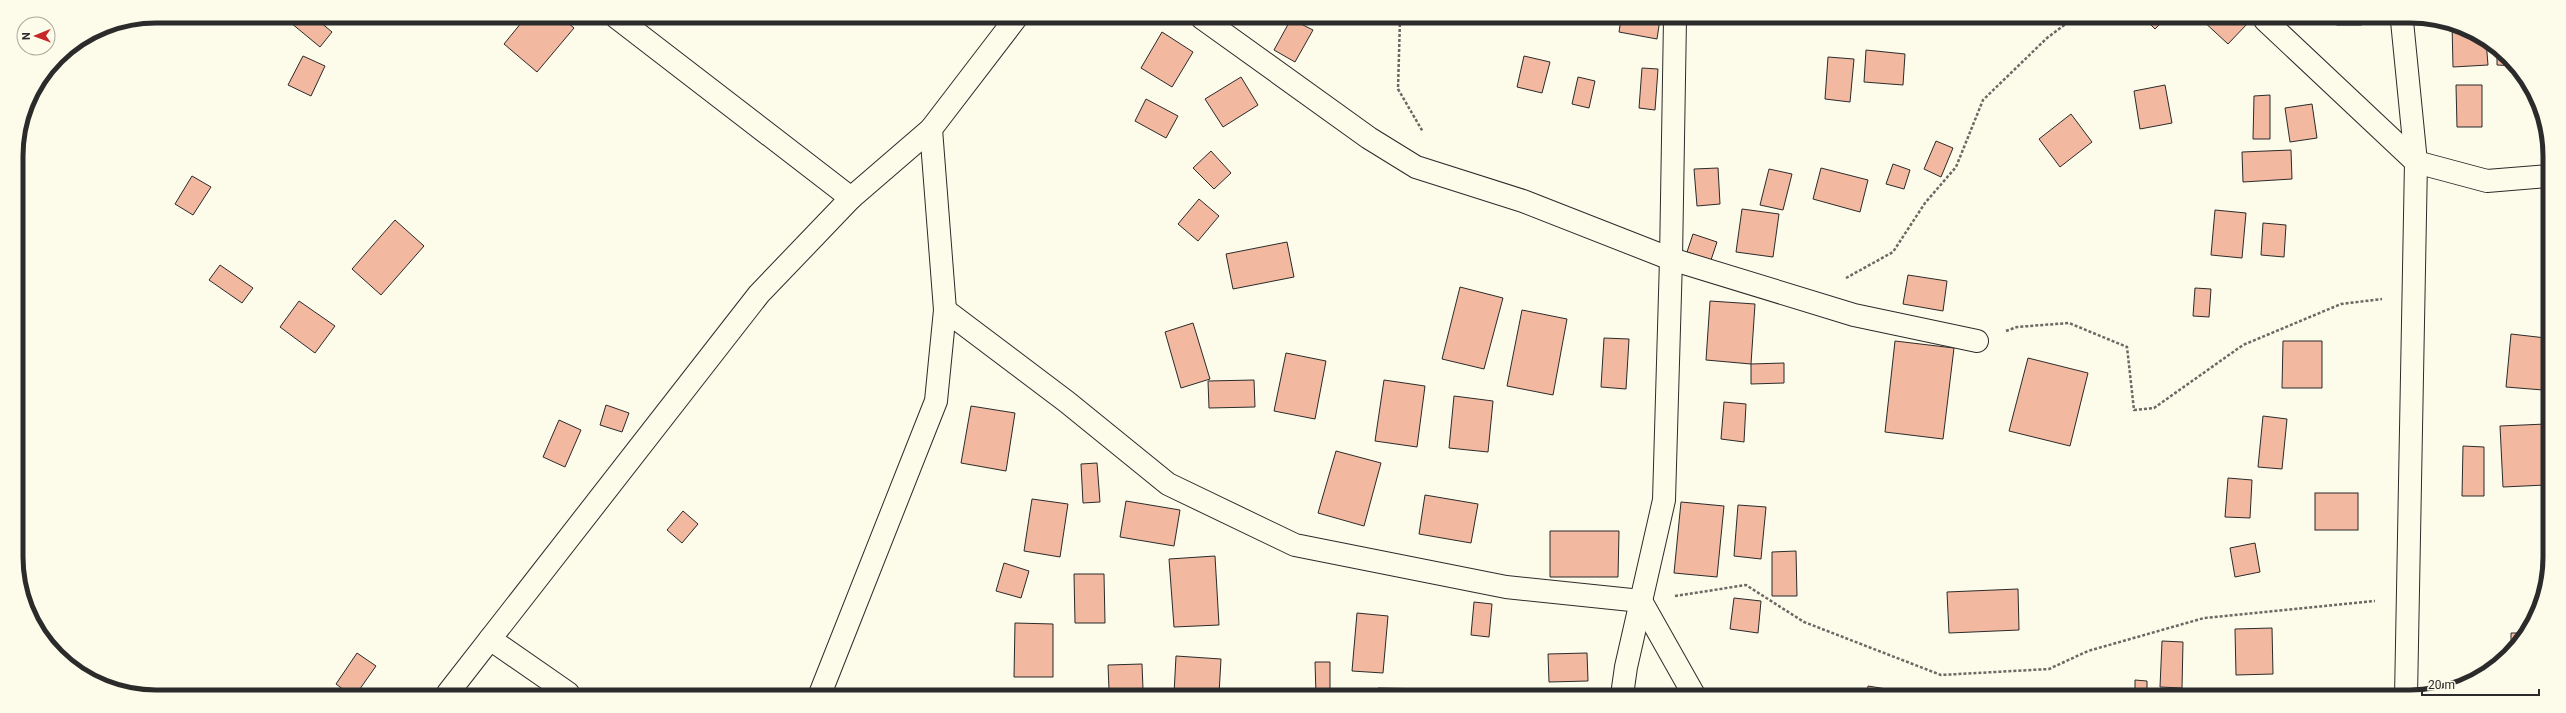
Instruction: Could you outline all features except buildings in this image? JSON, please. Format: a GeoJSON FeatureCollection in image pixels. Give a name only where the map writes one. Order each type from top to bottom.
{"type":"FeatureCollection","features":[{"type":"Feature","properties":{"kind":"street"},"geometry":{"type":"LineString","coordinates":[[624,23],[851,198]]}},
{"type":"Feature","properties":{"kind":"street"},"geometry":{"type":"LineString","coordinates":[[450,690],[759,294],[851,198],[931,128],[1012,23]]}},
{"type":"Feature","properties":{"kind":"street"},"geometry":{"type":"LineString","coordinates":[[1209,23],[1369,138],[1416,167],[1523,201],[1671,259],[1854,315],[1977,341]]}},
{"type":"Feature","properties":{"kind":"street"},"geometry":{"type":"LineString","coordinates":[[1623,690],[1664,500],[1671,259],[1675,23]]}},
{"type":"Feature","properties":{"kind":"street"},"geometry":{"type":"LineString","coordinates":[[2268,23],[2416,162],[2487,181],[2543,176]]}},
{"type":"Feature","properties":{"kind":"street"},"geometry":{"type":"LineString","coordinates":[[2402,23],[2416,162],[2406,690]]}},
{"type":"Feature","properties":{"kind":"street"},"geometry":{"type":"LineString","coordinates":[[822,690],[936,401],[945,310],[931,128]]}},
{"type":"Feature","properties":{"kind":"street"},"geometry":{"type":"LineString","coordinates":[[945,310],[1067,402],[1168,484],[1295,545],[1506,588],[1641,601]]}},
{"type":"Feature","properties":{"kind":"street"},"geometry":{"type":"LineString","coordinates":[[1641,601],[1691,690]]}},
{"type":"Feature","properties":{"kind":"street"},"geometry":{"type":"LineString","coordinates":[[490,639],[564,690]]}},
{"type":"Feature","properties":{"kind":"path"},"geometry":{"type":"LineString","coordinates":[[1400,23],[1398,89],[1449,177]]}},
{"type":"Feature","properties":{"kind":"path"},"geometry":{"type":"LineString","coordinates":[[1807,300],[1893,252],[1925,203],[1956,167],[1983,100],[2047,38],[2067,23]]}},
{"type":"Feature","properties":{"kind":"path"},"geometry":{"type":"LineString","coordinates":[[1977,341],[2017,327],[2069,323],[2127,347],[2134,410],[2154,408],[2243,345],[2341,304],[2413,296]]}},
{"type":"Feature","properties":{"kind":"path"},"geometry":{"type":"LineString","coordinates":[[1641,601],[1746,585],[1804,622],[1941,675],[2049,669],[2088,651],[2204,618],[2408,599]]}}]}
